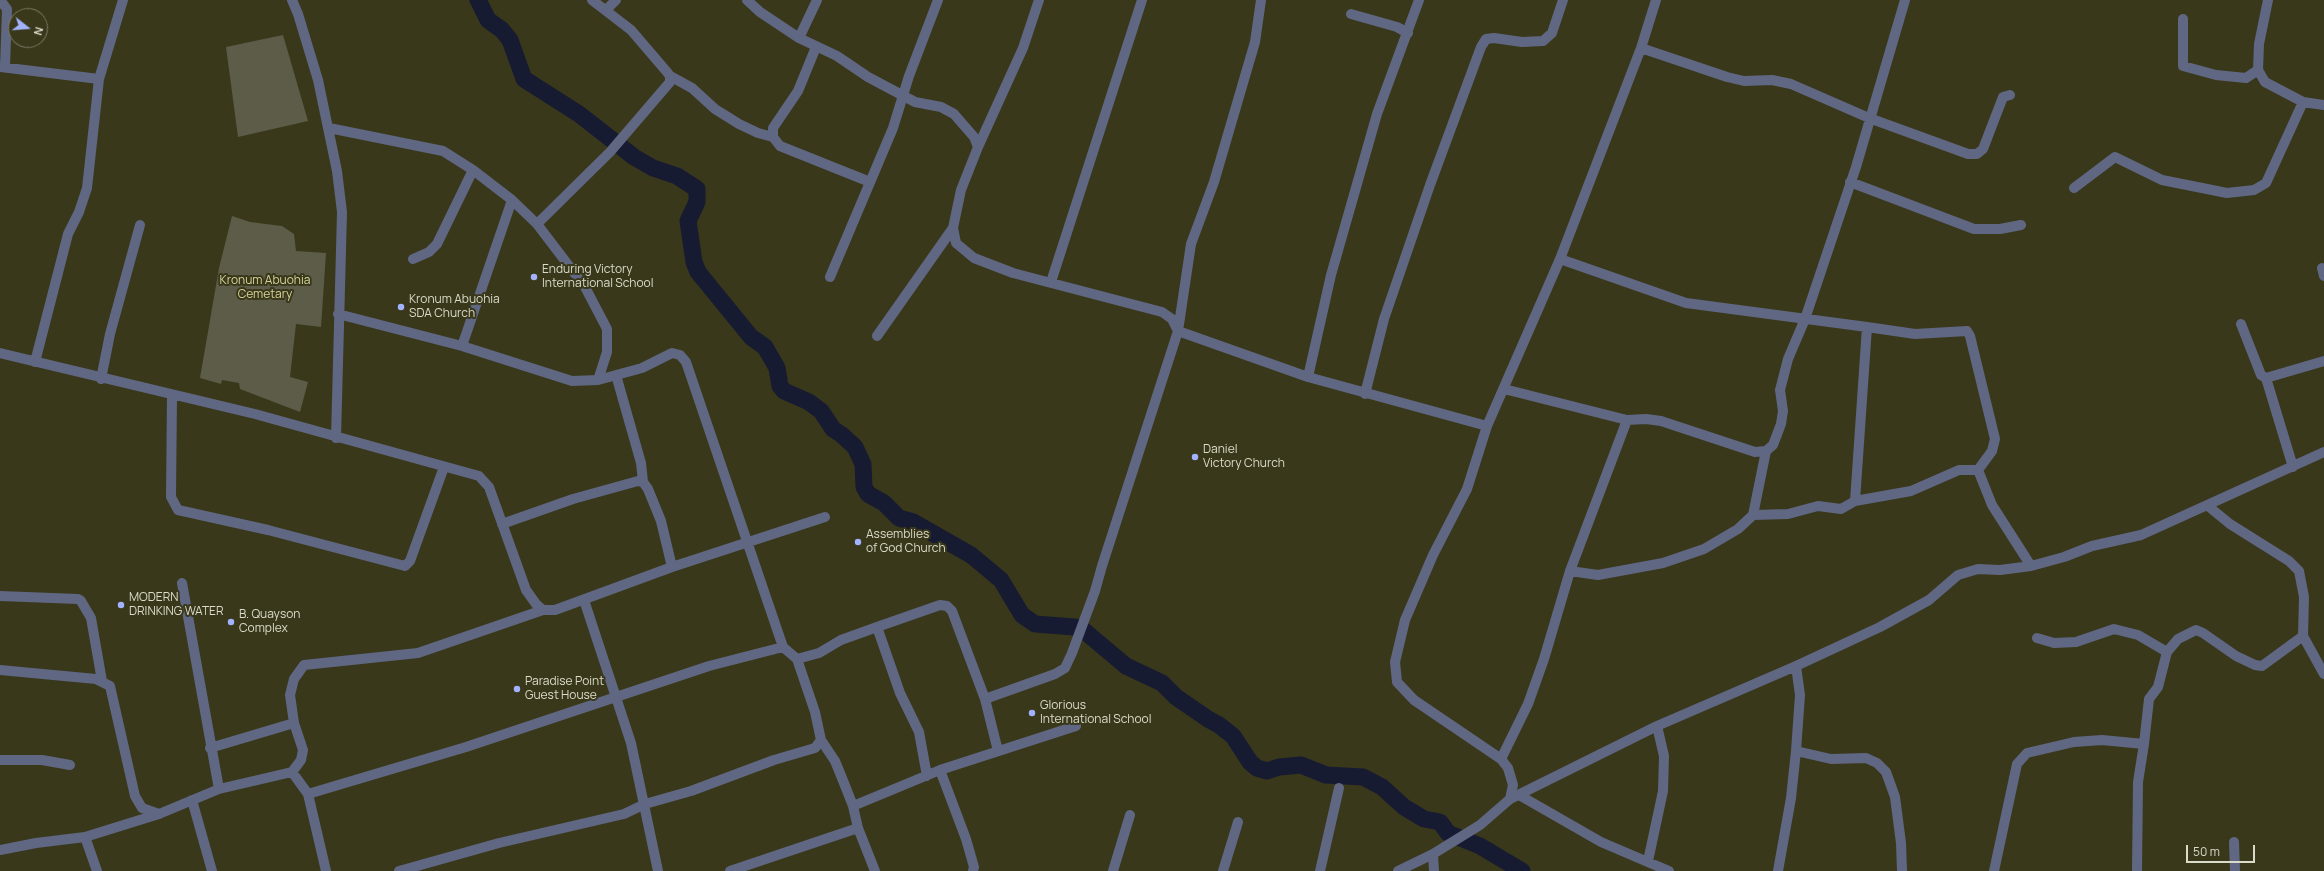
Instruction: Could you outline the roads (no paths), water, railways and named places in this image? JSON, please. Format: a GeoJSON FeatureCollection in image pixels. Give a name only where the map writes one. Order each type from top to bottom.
{"type":"FeatureCollection","features":[{"type":"Feature","properties":{"kind":"street"},"geometry":{"type":"LineString","coordinates":[[0,0],[7,9],[2,67],[100,79]]}},
{"type":"Feature","properties":{"kind":"street"},"geometry":{"type":"LineString","coordinates":[[35,362],[68,234],[80,212],[87,188],[100,79],[123,0]]}},
{"type":"Feature","properties":{"kind":"street"},"geometry":{"type":"LineString","coordinates":[[292,0],[298,14],[318,80],[329,128],[342,212],[338,314],[336,438]]}},
{"type":"Feature","properties":{"kind":"street"},"geometry":{"type":"LineString","coordinates":[[592,0],[606,9],[631,30],[670,76],[692,88],[715,109],[739,124],[758,134],[773,137]]}},
{"type":"Feature","properties":{"kind":"street"},"geometry":{"type":"LineString","coordinates":[[606,9],[616,0]]}},
{"type":"Feature","properties":{"kind":"street"},"geometry":{"type":"LineString","coordinates":[[747,0],[760,12],[799,38],[837,56],[868,77],[904,97],[915,102],[941,106],[954,114],[974,137],[978,147]]}},
{"type":"Feature","properties":{"kind":"street"},"geometry":{"type":"LineString","coordinates":[[799,38],[817,0]]}},
{"type":"Feature","properties":{"kind":"street"},"geometry":{"type":"LineString","coordinates":[[830,277],[904,97],[909,76],[938,0]]}},
{"type":"Feature","properties":{"kind":"street"},"geometry":{"type":"LineString","coordinates":[[877,336],[952,228],[961,190],[978,147],[1020,55],[1039,0]]}},
{"type":"Feature","properties":{"kind":"street"},"geometry":{"type":"LineString","coordinates":[[1051,282],[1142,0]]}},
{"type":"Feature","properties":{"kind":"street"},"geometry":{"type":"LineString","coordinates":[[985,699],[1036,682],[1065,668],[1093,597],[1178,331],[1191,244],[1214,182],[1255,42],[1261,0]]}},
{"type":"Feature","properties":{"kind":"street"},"geometry":{"type":"LineString","coordinates":[[1308,377],[1331,275],[1378,114],[1419,0]]}},
{"type":"Feature","properties":{"kind":"street"},"geometry":{"type":"LineString","coordinates":[[1364,394],[1387,312],[1432,178],[1481,47],[1486,39],[1494,38],[1522,42],[1543,41],[1552,33],[1563,0]]}},
{"type":"Feature","properties":{"kind":"street"},"geometry":{"type":"LineString","coordinates":[[1515,797],[1508,768],[1501,759],[1414,700],[1397,682],[1395,662],[1405,620],[1434,555],[1467,489],[1487,426],[1560,258],[1641,48],[1656,0]]}},
{"type":"Feature","properties":{"kind":"street"},"geometry":{"type":"LineString","coordinates":[[1504,389],[1627,420],[1646,419],[1662,422],[1755,452],[1766,451],[1773,445],[1781,424],[1783,411],[1780,390],[1788,359],[1805,319],[1850,182],[1905,0]]}},
{"type":"Feature","properties":{"kind":"street"},"geometry":{"type":"LineString","coordinates":[[2265,82],[2258,70],[2259,44],[2268,0]]}},
{"type":"Feature","properties":{"kind":"street"},"geometry":{"type":"LineString","coordinates":[[1351,14],[1397,27],[1408,33]]}},
{"type":"Feature","properties":{"kind":"street"},"geometry":{"type":"LineString","coordinates":[[2183,19],[2183,66],[2216,75],[2246,78],[2265,82],[2303,102],[2324,105]]}},
{"type":"Feature","properties":{"kind":"street"},"geometry":{"type":"LineString","coordinates":[[816,47],[798,90],[772,128],[773,137],[780,146],[870,182]]}},
{"type":"Feature","properties":{"kind":"street"},"geometry":{"type":"LineString","coordinates":[[1641,48],[1727,77],[1744,81],[1772,80],[1792,84],[1869,118],[1968,154],[1977,154],[1983,149],[2003,97],[2010,95]]}},
{"type":"Feature","properties":{"kind":"street"},"geometry":{"type":"LineString","coordinates":[[2246,78],[2258,70]]}},
{"type":"Feature","properties":{"kind":"street"},"geometry":{"type":"LineString","coordinates":[[537,224],[610,152],[666,87],[670,76]]}},
{"type":"Feature","properties":{"kind":"street"},"geometry":{"type":"LineString","coordinates":[[2074,188],[2115,157],[2162,180],[2227,194],[2254,190],[2266,183],[2303,102]]}},
{"type":"Feature","properties":{"kind":"street"},"geometry":{"type":"LineString","coordinates":[[329,128],[443,150],[473,170],[512,200],[537,224],[585,287],[607,329],[607,352],[598,380]]}},
{"type":"Feature","properties":{"kind":"street"},"geometry":{"type":"LineString","coordinates":[[413,259],[429,252],[437,244],[473,170]]}},
{"type":"Feature","properties":{"kind":"street"},"geometry":{"type":"LineString","coordinates":[[1850,182],[1974,229],[2000,229],[2021,225]]}},
{"type":"Feature","properties":{"kind":"street"},"geometry":{"type":"LineString","coordinates":[[462,346],[512,200]]}},
{"type":"Feature","properties":{"kind":"street"},"geometry":{"type":"LineString","coordinates":[[101,379],[110,334],[140,225]]}},
{"type":"Feature","properties":{"kind":"street"},"geometry":{"type":"LineString","coordinates":[[952,228],[956,243],[974,258],[1013,273],[1162,312],[1172,319],[1178,331],[1308,377],[1364,394],[1487,426]]}},
{"type":"Feature","properties":{"kind":"street"},"geometry":{"type":"LineString","coordinates":[[1560,258],[1686,303],[1763,315],[1805,319],[1915,334],[1966,331],[1970,336],[1995,439],[1992,451],[1978,470]]}},
{"type":"Feature","properties":{"kind":"street"},"geometry":{"type":"LineString","coordinates":[[338,314],[462,346],[572,381],[598,380],[642,368],[672,353],[680,355],[686,362],[783,647],[797,659],[815,712],[821,740],[835,761],[853,806],[858,828],[875,871]]}},
{"type":"Feature","properties":{"kind":"street"},"geometry":{"type":"LineString","coordinates":[[2240,324],[2261,375],[2266,378],[2293,467]]}},
{"type":"Feature","properties":{"kind":"street"},"geometry":{"type":"LineString","coordinates":[[1856,501],[1867,327]]}},
{"type":"Feature","properties":{"kind":"street"},"geometry":{"type":"LineString","coordinates":[[0,353],[101,379],[255,414],[336,438],[479,476],[489,488],[526,590],[536,604],[543,610]]}},
{"type":"Feature","properties":{"kind":"street"},"geometry":{"type":"LineString","coordinates":[[2266,378],[2324,361]]}},
{"type":"Feature","properties":{"kind":"street"},"geometry":{"type":"LineString","coordinates":[[616,375],[641,463],[643,482],[648,489],[661,521],[672,567]]}},
{"type":"Feature","properties":{"kind":"street"},"geometry":{"type":"LineString","coordinates":[[172,395],[170,497],[178,510],[268,530],[405,566],[410,561],[444,467]]}},
{"type":"Feature","properties":{"kind":"street"},"geometry":{"type":"LineString","coordinates":[[1501,759],[1528,704],[1542,667],[1570,572],[1627,420]]}},
{"type":"Feature","properties":{"kind":"street"},"geometry":{"type":"LineString","coordinates":[[1570,572],[1598,576],[1663,564],[1704,549],[1738,529],[1753,515],[1766,451]]}},
{"type":"Feature","properties":{"kind":"street"},"geometry":{"type":"LineString","coordinates":[[1398,871],[1433,854],[1480,825],[1515,797],[1657,726],[1796,666],[1880,626],[1929,600],[1958,575],[1978,569],[2000,570],[2031,566],[2064,557],[2092,546],[2141,535],[2208,506],[2324,452]]}},
{"type":"Feature","properties":{"kind":"street"},"geometry":{"type":"LineString","coordinates":[[1753,515],[1788,514],[1818,506],[1841,509],[1856,501],[1911,491],[1959,470],[1978,470]]}},
{"type":"Feature","properties":{"kind":"street"},"geometry":{"type":"LineString","coordinates":[[1978,470],[1992,505],[2031,566]]}},
{"type":"Feature","properties":{"kind":"street"},"geometry":{"type":"LineString","coordinates":[[502,524],[573,499],[638,481],[643,482]]}},
{"type":"Feature","properties":{"kind":"street"},"geometry":{"type":"LineString","coordinates":[[2208,506],[2230,524],[2296,566],[2299,571],[2304,597],[2303,636],[2320,656],[2324,674]]}},
{"type":"Feature","properties":{"kind":"street"},"geometry":{"type":"LineString","coordinates":[[0,850],[36,843],[85,837],[159,814],[218,789],[292,772],[303,755],[294,723],[290,695],[298,670],[304,664],[418,653],[543,610],[555,610],[672,567],[747,544],[825,517]]}},
{"type":"Feature","properties":{"kind":"street"},"geometry":{"type":"LineString","coordinates":[[182,583],[218,789]]}},
{"type":"Feature","properties":{"kind":"street"},"geometry":{"type":"LineString","coordinates":[[0,596],[78,599],[81,601],[91,618],[102,680]]}},
{"type":"Feature","properties":{"kind":"street"},"geometry":{"type":"LineString","coordinates":[[584,600],[631,743],[658,871]]}},
{"type":"Feature","properties":{"kind":"street"},"geometry":{"type":"LineString","coordinates":[[797,659],[819,653],[841,640],[877,627],[940,605],[947,606],[952,611],[985,699],[998,751]]}},
{"type":"Feature","properties":{"kind":"street"},"geometry":{"type":"LineString","coordinates":[[877,627],[900,693],[919,732],[927,776]]}},
{"type":"Feature","properties":{"kind":"street"},"geometry":{"type":"LineString","coordinates":[[2037,638],[2054,643],[2076,642],[2114,629],[2138,635],[2167,652]]}},
{"type":"Feature","properties":{"kind":"street"},"geometry":{"type":"LineString","coordinates":[[2137,871],[2138,782],[2149,699],[2158,687],[2167,652],[2178,639],[2196,630],[2203,633],[2236,656],[2255,665],[2262,666],[2303,636]]}},
{"type":"Feature","properties":{"kind":"street"},"geometry":{"type":"LineString","coordinates":[[308,794],[466,747],[615,696],[709,666],[783,647]]}},
{"type":"Feature","properties":{"kind":"street"},"geometry":{"type":"LineString","coordinates":[[1778,871],[1791,798],[1796,751],[1800,695],[1796,666]]}},
{"type":"Feature","properties":{"kind":"street"},"geometry":{"type":"LineString","coordinates":[[0,670],[102,680],[110,686],[138,804],[146,810],[159,814]]}},
{"type":"Feature","properties":{"kind":"street"},"geometry":{"type":"LineString","coordinates":[[210,748],[294,723]]}},
{"type":"Feature","properties":{"kind":"street"},"geometry":{"type":"LineString","coordinates":[[853,806],[940,770],[1076,726]]}},
{"type":"Feature","properties":{"kind":"street"},"geometry":{"type":"LineString","coordinates":[[1648,861],[1663,791],[1664,756],[1657,726]]}},
{"type":"Feature","properties":{"kind":"street"},"geometry":{"type":"LineString","coordinates":[[399,871],[500,843],[624,814],[645,804],[690,791],[774,760],[815,748],[821,740]]}},
{"type":"Feature","properties":{"kind":"street"},"geometry":{"type":"LineString","coordinates":[[1994,871],[2018,764],[2027,753],[2074,742],[2102,740],[2144,744]]}},
{"type":"Feature","properties":{"kind":"street"},"geometry":{"type":"LineString","coordinates":[[1796,751],[1831,759],[1866,758],[1877,763],[1886,772],[1895,797],[1901,843],[1902,871]]}},
{"type":"Feature","properties":{"kind":"street"},"geometry":{"type":"LineString","coordinates":[[0,760],[42,760],[70,765]]}},
{"type":"Feature","properties":{"kind":"street"},"geometry":{"type":"LineString","coordinates":[[940,770],[966,839],[974,867],[973,871]]}},
{"type":"Feature","properties":{"kind":"street"},"geometry":{"type":"LineString","coordinates":[[292,772],[308,794],[326,871]]}},
{"type":"Feature","properties":{"kind":"street"},"geometry":{"type":"LineString","coordinates":[[1320,871],[1339,788]]}},
{"type":"Feature","properties":{"kind":"street"},"geometry":{"type":"LineString","coordinates":[[1515,797],[1601,842],[1669,871]]}},
{"type":"Feature","properties":{"kind":"street"},"geometry":{"type":"LineString","coordinates":[[192,800],[212,871]]}},
{"type":"Feature","properties":{"kind":"street"},"geometry":{"type":"LineString","coordinates":[[1113,871],[1130,815]]}},
{"type":"Feature","properties":{"kind":"street"},"geometry":{"type":"LineString","coordinates":[[1223,871],[1238,822]]}},
{"type":"Feature","properties":{"kind":"street"},"geometry":{"type":"LineString","coordinates":[[730,871],[858,828]]}},
{"type":"Feature","properties":{"kind":"street"},"geometry":{"type":"LineString","coordinates":[[85,837],[97,871]]}},
{"type":"Feature","properties":{"kind":"street"},"geometry":{"type":"LineString","coordinates":[[2234,842],[2234,871]]}},
{"type":"Feature","properties":{"kind":"street"},"geometry":{"type":"LineString","coordinates":[[1433,854],[1434,871]]}},
{"type":"Feature","properties":{"kind":"waterway"},"geometry":{"type":"LineString","coordinates":[[478,0],[488,20],[502,30],[510,40],[524,79],[579,114],[634,157],[653,168],[677,176],[697,189],[697,202],[688,221],[694,262],[698,272],[751,337],[765,347],[777,368],[780,386],[784,391],[809,402],[821,411],[833,429],[855,447],[863,464],[864,487],[868,494],[884,503],[899,518],[913,522],[971,555],[1001,580],[1022,615],[1035,624],[1075,627],[1082,629],[1126,666],[1162,683],[1176,697],[1233,736],[1250,762],[1257,768],[1267,771],[1279,767],[1301,765],[1326,775],[1363,777],[1382,787],[1404,807],[1424,819],[1440,822],[1448,833],[1480,846],[1522,871]]}},
{"type":"Feature","properties":{"kind":"place","name":"Enduring Victory International School"},"geometry":{"type":"Point","coordinates":[534,277]}},
{"type":"Feature","properties":{"kind":"place","name":"Kronum Abuohia SDA Church"},"geometry":{"type":"Point","coordinates":[401,307]}},
{"type":"Feature","properties":{"kind":"place","name":"Daniel Victory Church"},"geometry":{"type":"Point","coordinates":[1195,457]}},
{"type":"Feature","properties":{"kind":"place","name":"Assemblies of God Church"},"geometry":{"type":"Point","coordinates":[858,542]}},
{"type":"Feature","properties":{"kind":"place","name":"MODERN DRINKING WATER"},"geometry":{"type":"Point","coordinates":[121,605]}},
{"type":"Feature","properties":{"kind":"place","name":"B. Quayson Complex"},"geometry":{"type":"Point","coordinates":[231,622]}},
{"type":"Feature","properties":{"kind":"place","name":"Paradise Point Guest House"},"geometry":{"type":"Point","coordinates":[517,689]}},
{"type":"Feature","properties":{"kind":"place","name":"Glorious International School"},"geometry":{"type":"Point","coordinates":[1032,713]}},
{"type":"Feature","properties":{"kind":"park label","name":"Kronum Abuohia Cemetary"},"geometry":{"type":"Point","coordinates":[265,288]}}]}
